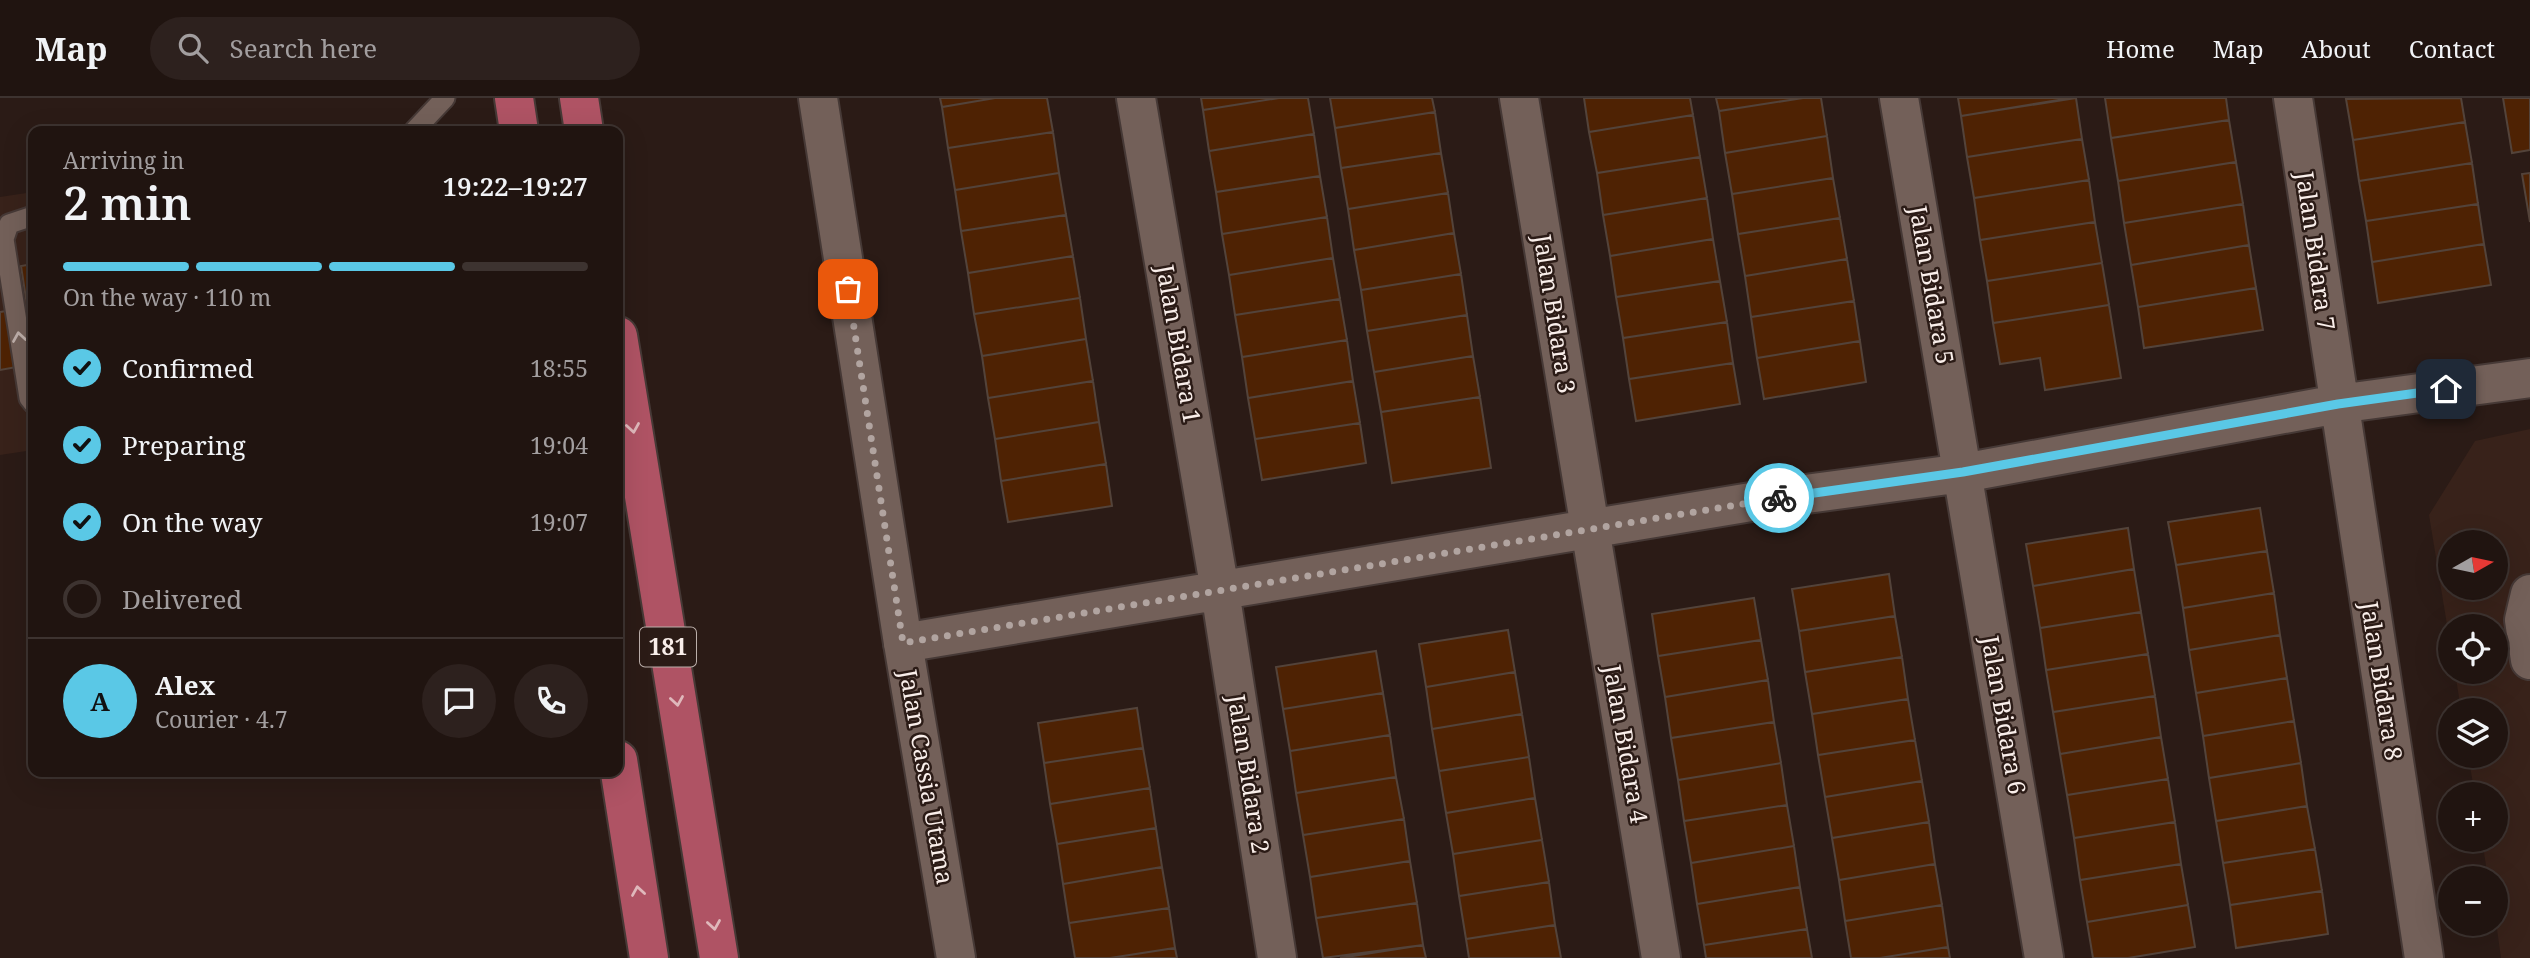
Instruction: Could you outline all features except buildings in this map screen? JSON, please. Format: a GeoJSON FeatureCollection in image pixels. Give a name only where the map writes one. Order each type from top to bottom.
{"type":"FeatureCollection","features":[{"type":"Feature","properties":{"kind":"main road"},"geometry":{"type":"LineString","coordinates":[[514,98],[518,126]]}},
{"type":"Feature","properties":{"kind":"main road"},"geometry":{"type":"LineString","coordinates":[[579,98],[583,126]]}},
{"type":"Feature","properties":{"kind":"main road","name":"181"},"geometry":{"type":"LineString","coordinates":[[623,367],[719,958]]}},
{"type":"Feature","properties":{"kind":"main road"},"geometry":{"type":"LineString","coordinates":[[621,777],[649,958]]}},
{"type":"Feature","properties":{"kind":"street","name":"Jalan Cassia Utama"},"geometry":{"type":"LineString","coordinates":[[818,98],[903,643],[956,958]]}},
{"type":"Feature","properties":{"kind":"street","name":"Jalan Bidara 1"},"geometry":{"type":"LineString","coordinates":[[1136,98],[1220,591]]}},
{"type":"Feature","properties":{"kind":"street","name":"Jalan Bidara 3"},"geometry":{"type":"LineString","coordinates":[[1519,98],[1589,530]]}},
{"type":"Feature","properties":{"kind":"street","name":"Jalan Bidara 5"},"geometry":{"type":"LineString","coordinates":[[1899,98],[1963,472]]}},
{"type":"Feature","properties":{"kind":"street","name":"Jalan Bidara 7"},"geometry":{"type":"LineString","coordinates":[[2293,98],[2338,404]]}},
{"type":"Feature","properties":{"kind":"street"},"geometry":{"type":"LineString","coordinates":[[903,643],[1769,499],[1963,472],[2338,404],[2530,378]]}},
{"type":"Feature","properties":{"kind":"street","name":"Jalan Bidara 8"},"geometry":{"type":"LineString","coordinates":[[2338,404],[2424,958]]}},
{"type":"Feature","properties":{"kind":"street","name":"Jalan Bidara 6"},"geometry":{"type":"LineString","coordinates":[[1963,472],[2044,958]]}},
{"type":"Feature","properties":{"kind":"street","name":"Jalan Bidara 4"},"geometry":{"type":"LineString","coordinates":[[1589,530],[1661,958]]}},
{"type":"Feature","properties":{"kind":"street","name":"Jalan Bidara 2"},"geometry":{"type":"LineString","coordinates":[[1220,591],[1277,958]]}},
{"type":"Feature","properties":{"kind":"street"},"geometry":{"type":"LineString","coordinates":[[2530,594],[2524,620],[2530,660]]}},
{"type":"Feature","properties":{"kind":"lane"},"geometry":{"type":"LineString","coordinates":[[419,126],[445,98]]}},
{"type":"Feature","properties":{"kind":"lane"},"geometry":{"type":"LineString","coordinates":[[28,218],[9,225],[4,239],[28,392]]}},
{"type":"Feature","properties":{"kind":"shaded area"},"geometry":{"type":"Polygon","coordinates":[[[28,193],[28,451],[0,455],[0,197],[28,193]]]}},
{"type":"Feature","properties":{"kind":"shaded area"},"geometry":{"type":"Polygon","coordinates":[[[2530,429],[2530,958],[2501,958],[2498,936],[2508,936],[2508,866],[2486,866],[2484,852],[2508,852],[2508,782],[2473,782],[2470,768],[2508,768],[2508,698],[2459,698],[2457,684],[2508,684],[2508,614],[2445,614],[2443,600],[2508,600],[2508,530],[2438,530],[2438,570],[2429,515],[2475,441],[2530,429]]]}},
{"type":"Feature","properties":{"kind":"way so far"},"geometry":{"type":"LineString","coordinates":[[848,289],[903,643],[1779,498]]}},
{"type":"Feature","properties":{"kind":"route"},"geometry":{"type":"LineString","coordinates":[[1779,498],[1963,472],[2338,404],[2446,389]]}}]}
